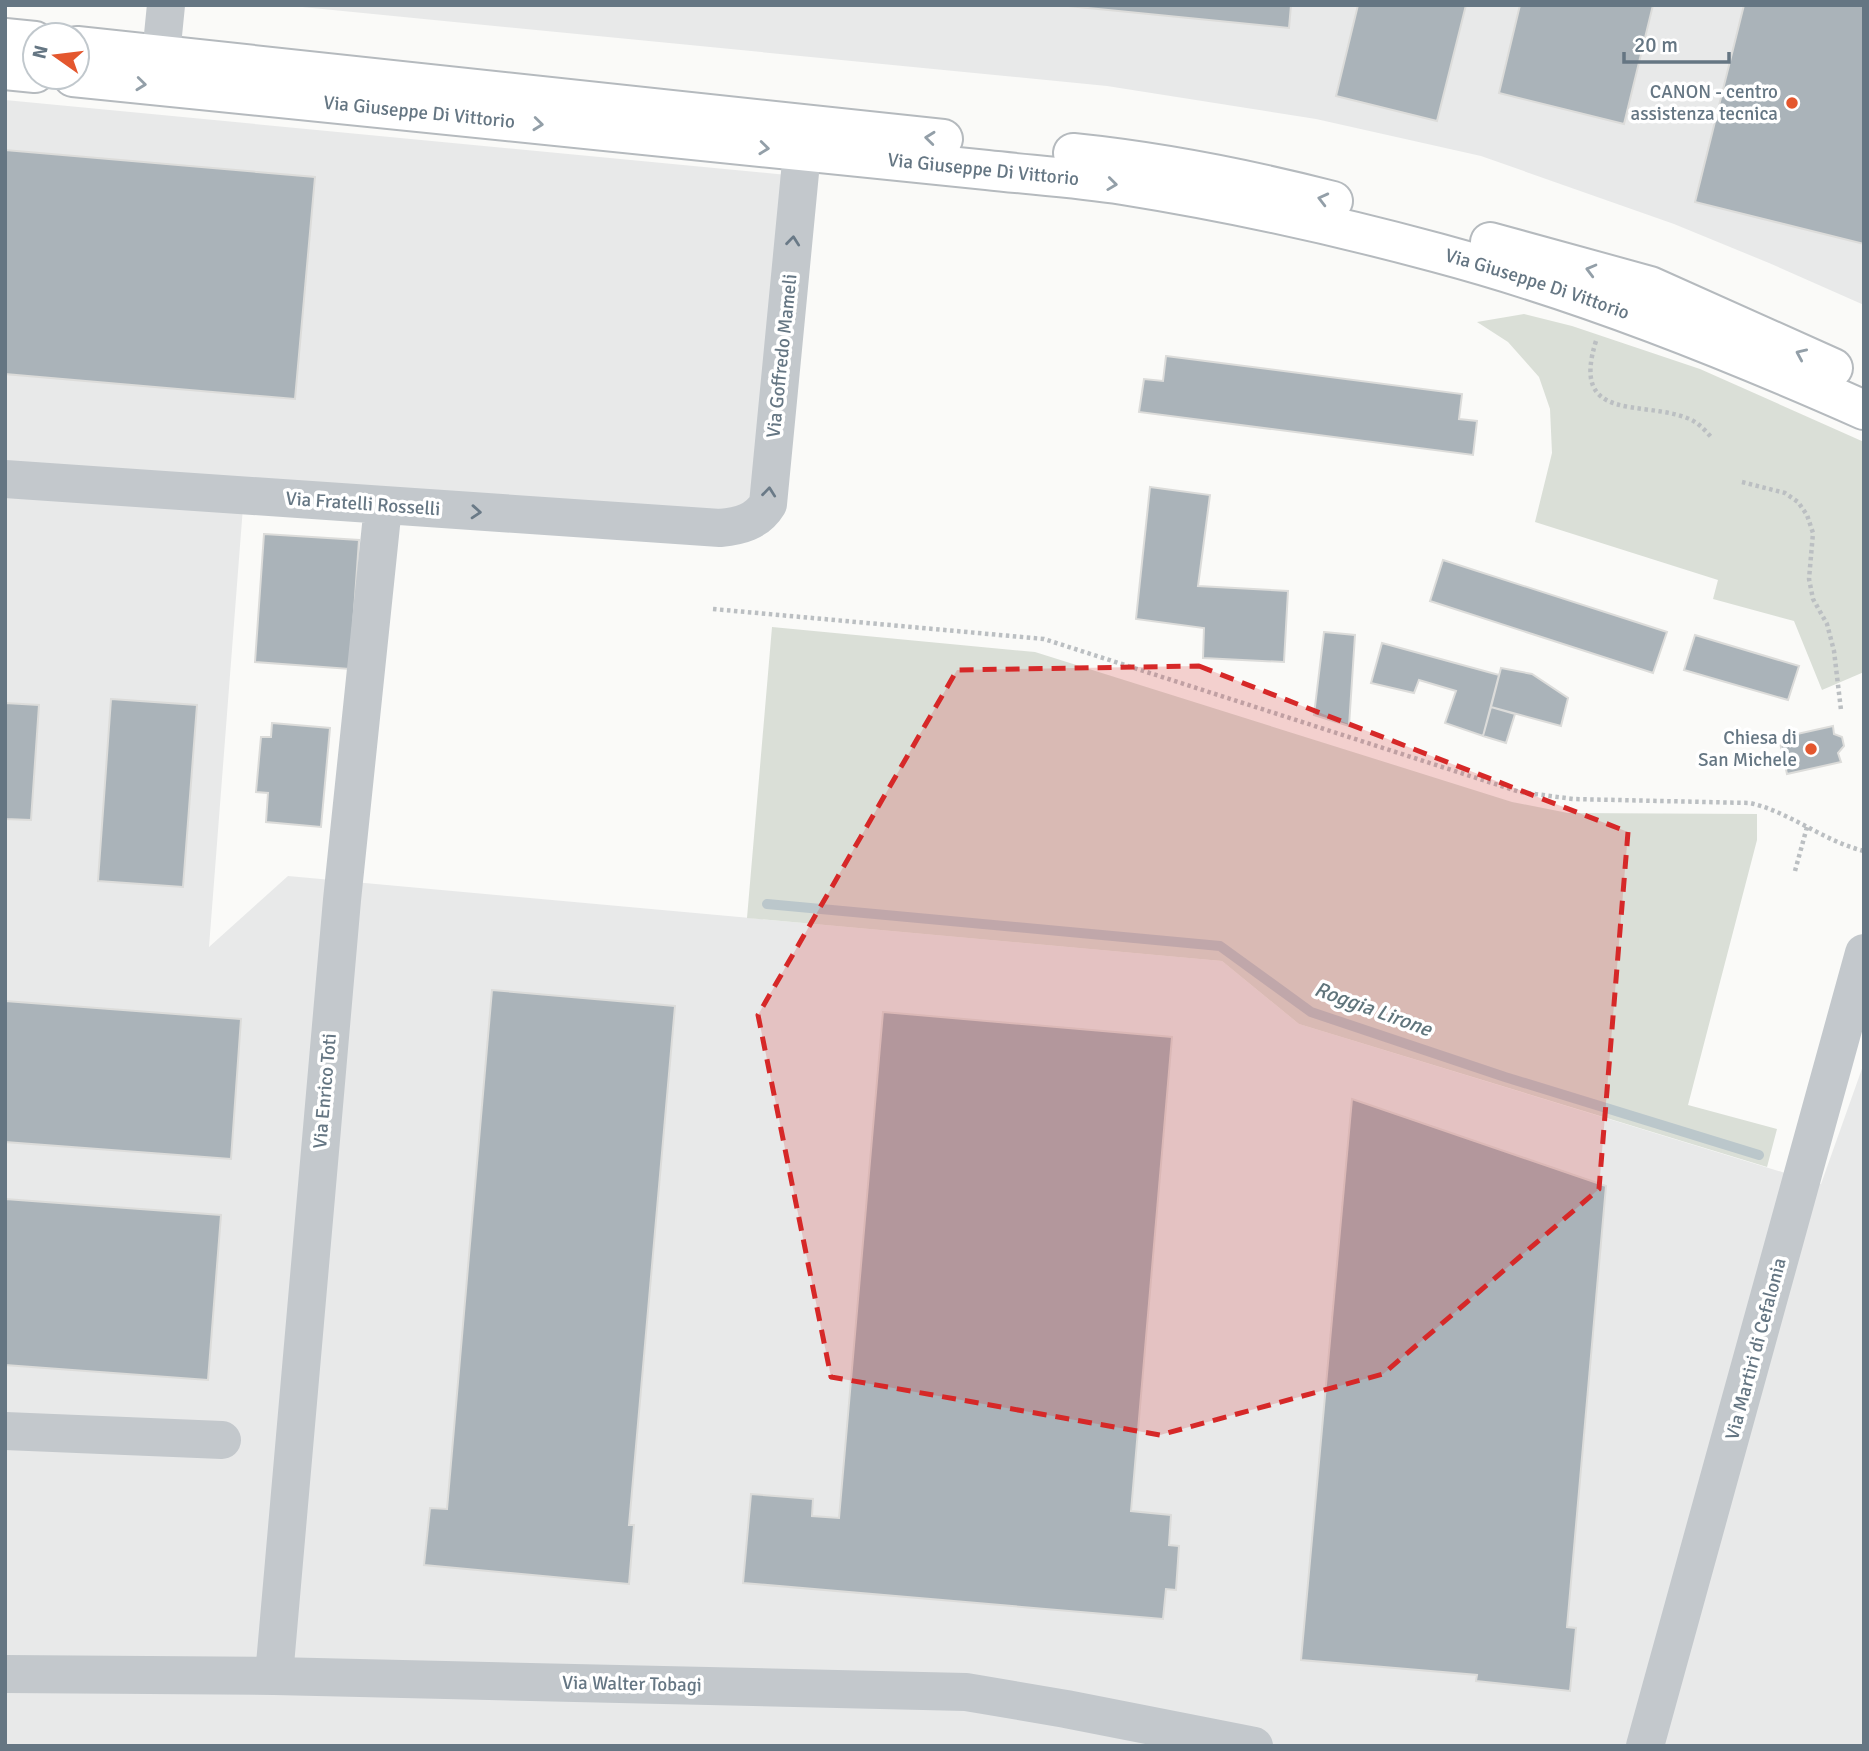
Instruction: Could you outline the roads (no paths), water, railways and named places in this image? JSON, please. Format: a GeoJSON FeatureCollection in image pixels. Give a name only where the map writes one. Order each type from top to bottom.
{"type":"FeatureCollection","features":[{"type":"Feature","properties":{"kind":"main road","name":"Via Giuseppe Di Vittorio"},"geometry":{"type":"LineString","coordinates":[[91,48],[1141,160],[1264,184],[1650,286],[1864,382]]}},
{"type":"Feature","properties":{"kind":"main road","name":"Via Giuseppe Di Vittorio"},"geometry":{"type":"LineString","coordinates":[[91,79],[1121,185],[1333,227],[1440,253],[1612,309],[1704,343],[1864,410]]}},
{"type":"Feature","properties":{"kind":"street"},"geometry":{"type":"LineString","coordinates":[[160,55],[166,5]]}},
{"type":"Feature","properties":{"kind":"street","name":"Via Goffredo Mameli"},"geometry":{"type":"LineString","coordinates":[[720,528],[749,522],[761,514],[768,504],[802,152]]}},
{"type":"Feature","properties":{"kind":"street","name":"Via Fratelli Rosselli"},"geometry":{"type":"LineString","coordinates":[[5,479],[720,528]]}},
{"type":"Feature","properties":{"kind":"street","name":"Via Enrico Toti"},"geometry":{"type":"LineString","coordinates":[[274,1676],[342,900],[383,506]]}},
{"type":"Feature","properties":{"kind":"street","name":"Via Martiri di Cefalonia"},"geometry":{"type":"LineString","coordinates":[[1645,1746],[1864,953]]}},
{"type":"Feature","properties":{"kind":"street"},"geometry":{"type":"LineString","coordinates":[[5,1431],[222,1440]]}},
{"type":"Feature","properties":{"kind":"street","name":"Via Walter Tobagi"},"geometry":{"type":"LineString","coordinates":[[5,1674],[274,1676],[966,1692],[1254,1746]]}},
{"type":"Feature","properties":{"kind":"waterway","name":"Roggia Lirone"},"geometry":{"type":"LineString","coordinates":[[767,904],[1220,946],[1311,1012],[1505,1077],[1759,1155]]}},
{"type":"Feature","properties":{"kind":"place","name":"CANON - centro assistenza tecnica"},"geometry":{"type":"Point","coordinates":[1792,103]}},
{"type":"Feature","properties":{"kind":"place","name":"Chiesa di San Michele"},"geometry":{"type":"Point","coordinates":[1811,749]}}]}
